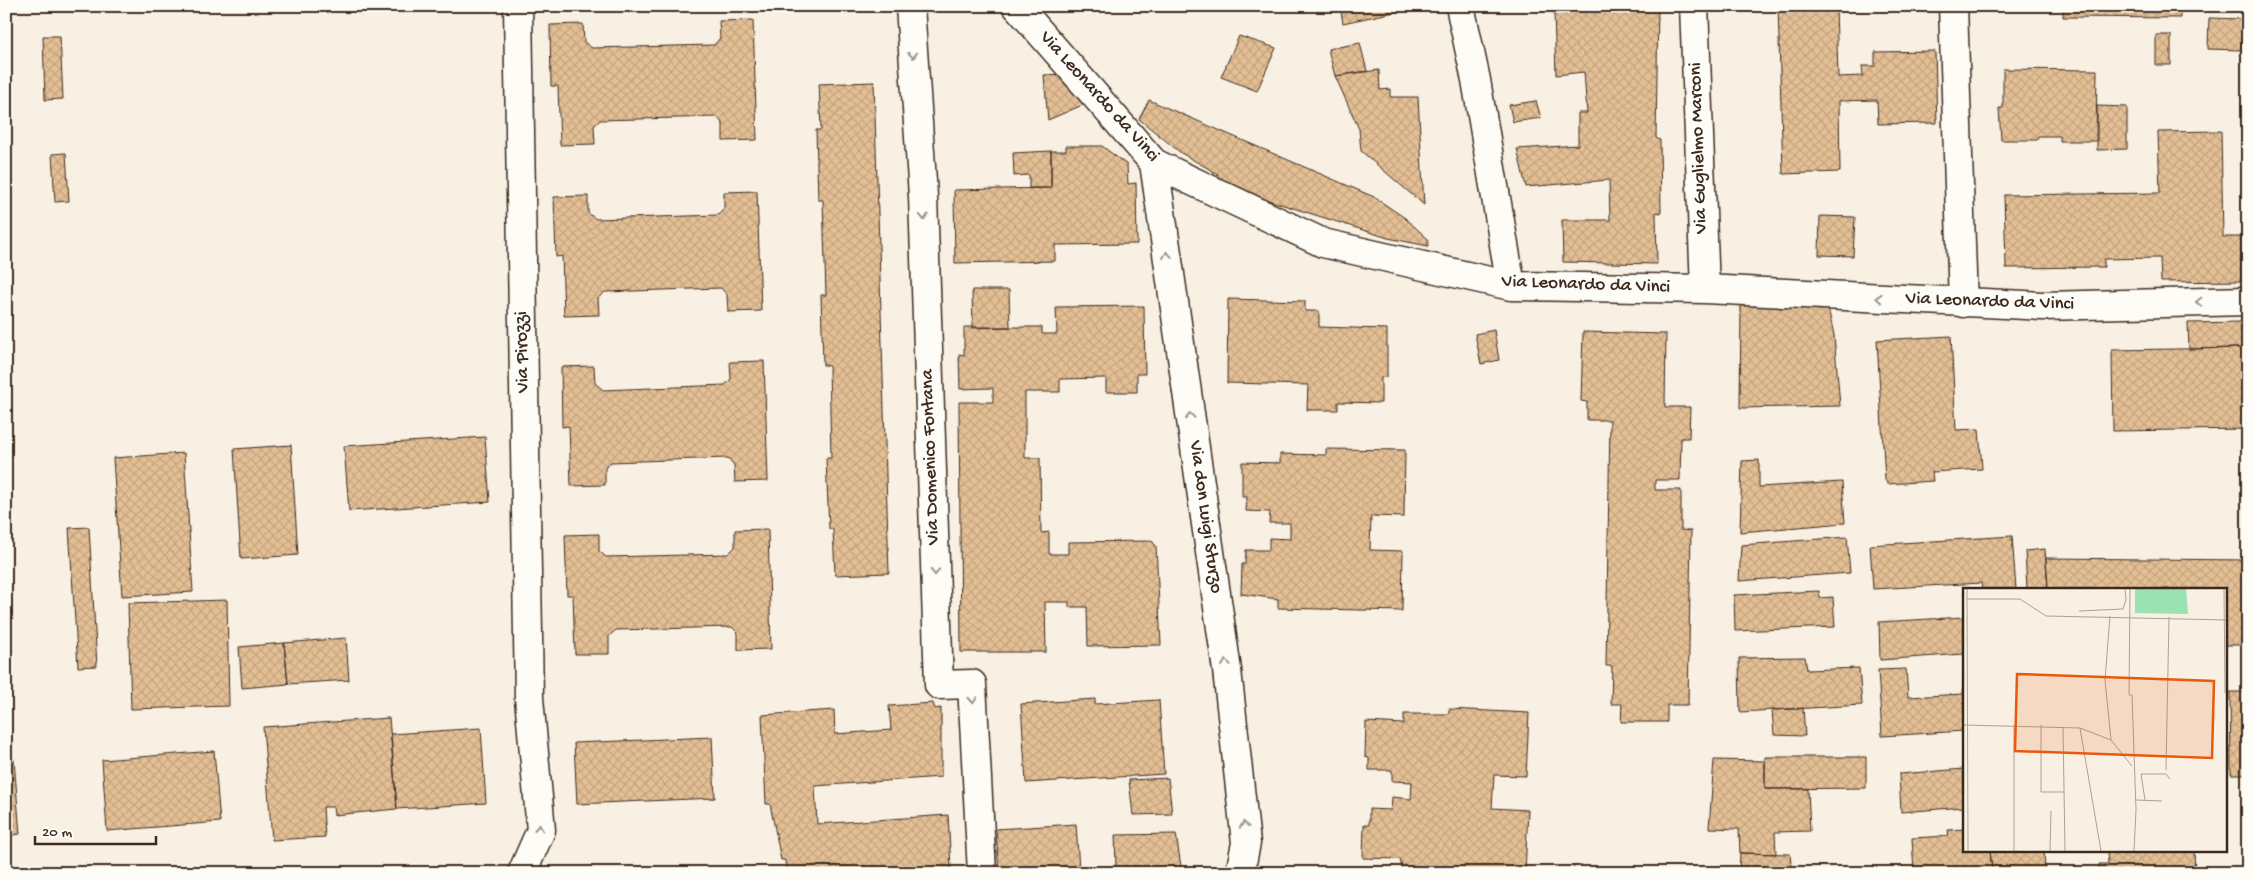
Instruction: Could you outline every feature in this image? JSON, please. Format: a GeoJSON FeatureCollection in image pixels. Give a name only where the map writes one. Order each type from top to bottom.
{"type":"FeatureCollection","features":[{"type":"Feature","properties":{"kind":"street","name":"Via Pirozzi"},"geometry":{"type":"LineString","coordinates":[[518,6],[529,698],[541,830],[522,873]]}},
{"type":"Feature","properties":{"kind":"street","name":"Via Domenico Fontana"},"geometry":{"type":"LineString","coordinates":[[910,6],[923,196],[939,685],[972,684],[982,873]]}},
{"type":"Feature","properties":{"kind":"street","name":"Via Leonardo da Vinci"},"geometry":{"type":"LineString","coordinates":[[1017,6],[1154,163],[1323,242],[1511,286],[1705,289],[2043,306],[2248,301]]}},
{"type":"Feature","properties":{"kind":"street"},"geometry":{"type":"LineString","coordinates":[[1460,6],[1476,80],[1511,286]]}},
{"type":"Feature","properties":{"kind":"street","name":"Via Guglielmo Marconi"},"geometry":{"type":"LineString","coordinates":[[1694,6],[1705,289]]}},
{"type":"Feature","properties":{"kind":"street"},"geometry":{"type":"LineString","coordinates":[[1953,6],[1962,303]]}},
{"type":"Feature","properties":{"kind":"street","name":"Via don Luigi Sturzo"},"geometry":{"type":"LineString","coordinates":[[1154,163],[1227,670],[1246,843],[1240,873]]}},
{"type":"Feature","properties":{"kind":"building"},"geometry":{"type":"Polygon","coordinates":[[[1340,6],[1403,6],[1404,10],[1343,23],[1340,6]]]}},
{"type":"Feature","properties":{"kind":"building"},"geometry":{"type":"Polygon","coordinates":[[[1617,6],[1658,6],[1656,138],[1660,140],[1661,213],[1656,212],[1657,264],[1563,262],[1562,220],[1610,220],[1609,180],[1526,187],[1517,149],[1578,145],[1578,113],[1587,113],[1584,72],[1556,75],[1554,11],[1617,6]]]}},
{"type":"Feature","properties":{"kind":"building"},"geometry":{"type":"Polygon","coordinates":[[[1778,6],[1836,6],[1838,77],[1863,76],[1862,66],[1875,66],[1875,52],[1935,51],[1937,123],[1878,124],[1877,100],[1839,101],[1840,172],[1783,174],[1778,6]]]}},
{"type":"Feature","properties":{"kind":"building"},"geometry":{"type":"Polygon","coordinates":[[[2063,6],[2180,6],[2180,18],[2063,17],[2063,6]]]}},
{"type":"Feature","properties":{"kind":"building"},"geometry":{"type":"Polygon","coordinates":[[[2209,18],[2243,19],[2241,50],[2208,49],[2209,18]]]}},
{"type":"Feature","properties":{"kind":"building"},"geometry":{"type":"Polygon","coordinates":[[[753,20],[757,140],[723,141],[723,124],[717,117],[600,120],[594,126],[595,144],[560,145],[558,86],[551,86],[550,25],[583,24],[584,42],[592,48],[714,45],[720,38],[719,21],[753,20]]]}},
{"type":"Feature","properties":{"kind":"building"},"geometry":{"type":"Polygon","coordinates":[[[2156,35],[2171,35],[2171,65],[2156,65],[2156,35]]]}},
{"type":"Feature","properties":{"kind":"building"},"geometry":{"type":"Polygon","coordinates":[[[43,36],[60,36],[63,99],[45,100],[43,36]]]}},
{"type":"Feature","properties":{"kind":"building"},"geometry":{"type":"Polygon","coordinates":[[[1239,36],[1276,48],[1257,91],[1221,77],[1239,36]]]}},
{"type":"Feature","properties":{"kind":"building"},"geometry":{"type":"Polygon","coordinates":[[[1360,43],[1367,71],[1335,76],[1328,49],[1360,43]]]}},
{"type":"Feature","properties":{"kind":"building"},"geometry":{"type":"Polygon","coordinates":[[[2003,69],[2097,70],[2096,141],[2060,141],[2060,136],[2038,136],[2037,140],[2001,140],[1999,108],[2003,108],[2003,69]]]}},
{"type":"Feature","properties":{"kind":"building"},"geometry":{"type":"Polygon","coordinates":[[[1379,70],[1380,90],[1390,89],[1390,97],[1418,97],[1424,205],[1361,151],[1359,129],[1335,76],[1379,70]]]}},
{"type":"Feature","properties":{"kind":"building"},"geometry":{"type":"Polygon","coordinates":[[[1064,74],[1087,103],[1048,120],[1044,75],[1064,74]]]}},
{"type":"Feature","properties":{"kind":"building"},"geometry":{"type":"Polygon","coordinates":[[[874,82],[889,573],[835,575],[833,529],[829,529],[826,458],[831,458],[829,366],[823,365],[821,295],[826,295],[823,200],[818,200],[816,130],[821,130],[819,84],[874,82]]]}},
{"type":"Feature","properties":{"kind":"building"},"geometry":{"type":"Polygon","coordinates":[[[1149,100],[1374,197],[1405,218],[1428,239],[1428,246],[1388,238],[1252,195],[1217,179],[1218,174],[1181,153],[1139,119],[1149,100]]]}},
{"type":"Feature","properties":{"kind":"building"},"geometry":{"type":"Polygon","coordinates":[[[1536,101],[1541,118],[1513,122],[1509,105],[1536,101]]]}},
{"type":"Feature","properties":{"kind":"building"},"geometry":{"type":"Polygon","coordinates":[[[2097,106],[2127,107],[2127,149],[2097,150],[2097,106]]]}},
{"type":"Feature","properties":{"kind":"building"},"geometry":{"type":"Polygon","coordinates":[[[2221,131],[2223,237],[2241,237],[2241,281],[2161,282],[2160,258],[2104,259],[2104,267],[2006,268],[2004,195],[2160,193],[2158,132],[2221,131]]]}},
{"type":"Feature","properties":{"kind":"building"},"geometry":{"type":"Polygon","coordinates":[[[1066,146],[1102,146],[1127,165],[1128,184],[1136,183],[1137,244],[1055,245],[1055,261],[955,263],[954,190],[1051,188],[1051,151],[1066,151],[1066,146]]]}},
{"type":"Feature","properties":{"kind":"building"},"geometry":{"type":"Polygon","coordinates":[[[1051,151],[1051,188],[1029,188],[1029,175],[1014,176],[1013,153],[1051,151]]]}},
{"type":"Feature","properties":{"kind":"building"},"geometry":{"type":"Polygon","coordinates":[[[66,153],[69,201],[55,202],[52,154],[66,153]]]}},
{"type":"Feature","properties":{"kind":"building"},"geometry":{"type":"Polygon","coordinates":[[[757,191],[761,311],[728,312],[727,295],[721,288],[605,292],[598,298],[599,315],[564,316],[562,256],[556,257],[554,197],[588,196],[588,213],[596,219],[718,215],[724,209],[724,192],[757,191]]]}},
{"type":"Feature","properties":{"kind":"building"},"geometry":{"type":"Polygon","coordinates":[[[1820,216],[1855,217],[1853,256],[1819,255],[1820,216]]]}},
{"type":"Feature","properties":{"kind":"building"},"geometry":{"type":"Polygon","coordinates":[[[972,290],[1009,290],[1010,327],[973,328],[972,290]]]}},
{"type":"Feature","properties":{"kind":"building"},"geometry":{"type":"Polygon","coordinates":[[[1228,299],[1305,301],[1305,311],[1319,311],[1319,327],[1387,329],[1387,377],[1381,377],[1381,403],[1338,402],[1338,410],[1307,410],[1308,385],[1227,383],[1228,299]]]}},
{"type":"Feature","properties":{"kind":"building"},"geometry":{"type":"Polygon","coordinates":[[[1827,303],[1834,335],[1840,406],[1740,408],[1741,304],[1827,303]]]}},
{"type":"Feature","properties":{"kind":"building"},"geometry":{"type":"Polygon","coordinates":[[[1144,306],[1145,374],[1137,374],[1137,392],[1106,392],[1106,378],[1060,379],[1060,392],[1025,392],[1025,458],[1040,458],[1041,533],[1049,532],[1049,554],[1068,554],[1068,542],[1152,541],[1156,546],[1161,645],[1088,646],[1087,607],[1069,607],[1069,602],[1045,602],[1046,652],[961,652],[959,402],[993,402],[993,388],[960,389],[959,354],[964,355],[964,327],[1042,327],[1042,334],[1057,334],[1056,307],[1144,306]]]}},
{"type":"Feature","properties":{"kind":"building"},"geometry":{"type":"Polygon","coordinates":[[[2241,322],[2242,348],[2189,349],[2188,323],[2241,322]]]}},
{"type":"Feature","properties":{"kind":"building"},"geometry":{"type":"Polygon","coordinates":[[[1494,330],[1499,360],[1481,364],[1475,334],[1494,330]]]}},
{"type":"Feature","properties":{"kind":"building"},"geometry":{"type":"Polygon","coordinates":[[[1583,332],[1666,334],[1665,407],[1690,407],[1689,438],[1681,438],[1680,480],[1655,480],[1655,490],[1681,490],[1681,530],[1691,531],[1688,705],[1667,705],[1667,722],[1621,722],[1622,704],[1611,704],[1612,666],[1606,666],[1610,420],[1587,420],[1587,402],[1581,401],[1583,332]]]}},
{"type":"Feature","properties":{"kind":"building"},"geometry":{"type":"Polygon","coordinates":[[[1951,336],[1956,430],[1979,429],[1982,469],[1932,472],[1933,481],[1888,484],[1885,480],[1877,340],[1951,336]]]}},
{"type":"Feature","properties":{"kind":"building"},"geometry":{"type":"Polygon","coordinates":[[[2248,348],[2248,429],[2113,431],[2112,350],[2248,348]]]}},
{"type":"Feature","properties":{"kind":"building"},"geometry":{"type":"Polygon","coordinates":[[[764,361],[768,481],[735,482],[734,465],[728,458],[611,462],[605,468],[605,485],[571,486],[569,426],[562,427],[561,367],[594,366],[595,383],[603,390],[725,385],[731,379],[730,362],[764,361]]]}},
{"type":"Feature","properties":{"kind":"building"},"geometry":{"type":"Polygon","coordinates":[[[485,437],[490,502],[349,511],[344,446],[485,437]]]}},
{"type":"Feature","properties":{"kind":"building"},"geometry":{"type":"Polygon","coordinates":[[[291,445],[298,555],[241,559],[234,449],[291,445]]]}},
{"type":"Feature","properties":{"kind":"building"},"geometry":{"type":"Polygon","coordinates":[[[1326,449],[1405,450],[1404,517],[1371,516],[1370,550],[1403,551],[1402,611],[1278,608],[1278,599],[1241,594],[1242,564],[1245,564],[1246,550],[1269,550],[1269,538],[1290,539],[1290,523],[1269,523],[1270,512],[1246,511],[1247,497],[1242,497],[1242,462],[1280,463],[1280,454],[1326,455],[1326,449]]]}},
{"type":"Feature","properties":{"kind":"building"},"geometry":{"type":"Polygon","coordinates":[[[184,453],[193,592],[122,596],[113,458],[184,453]]]}},
{"type":"Feature","properties":{"kind":"building"},"geometry":{"type":"Polygon","coordinates":[[[1759,460],[1759,487],[1842,482],[1845,523],[1740,532],[1742,461],[1759,460]]]}},
{"type":"Feature","properties":{"kind":"building"},"geometry":{"type":"Polygon","coordinates":[[[89,527],[97,666],[78,667],[69,528],[89,527]]]}},
{"type":"Feature","properties":{"kind":"building"},"geometry":{"type":"Polygon","coordinates":[[[768,529],[771,649],[738,650],[738,633],[732,627],[616,630],[609,636],[609,654],[575,654],[573,595],[567,595],[565,535],[599,534],[599,551],[606,557],[728,554],[735,547],[735,530],[768,529]]]}},
{"type":"Feature","properties":{"kind":"building"},"geometry":{"type":"Polygon","coordinates":[[[2012,536],[2016,588],[1982,588],[1981,583],[1873,589],[1870,545],[2012,536]]]}},
{"type":"Feature","properties":{"kind":"building"},"geometry":{"type":"Polygon","coordinates":[[[1847,537],[1850,573],[1739,581],[1741,545],[1847,537]]]}},
{"type":"Feature","properties":{"kind":"building"},"geometry":{"type":"Polygon","coordinates":[[[2045,549],[2048,588],[2027,588],[2025,551],[2045,549]]]}},
{"type":"Feature","properties":{"kind":"building"},"geometry":{"type":"Polygon","coordinates":[[[2046,558],[2248,560],[2248,645],[2226,645],[2226,588],[2048,588],[2046,558]]]}},
{"type":"Feature","properties":{"kind":"building"},"geometry":{"type":"Polygon","coordinates":[[[1819,591],[1820,598],[1833,597],[1835,627],[1735,631],[1734,595],[1819,591]]]}},
{"type":"Feature","properties":{"kind":"building"},"geometry":{"type":"Polygon","coordinates":[[[227,600],[229,706],[131,709],[128,603],[227,600]]]}},
{"type":"Feature","properties":{"kind":"building"},"geometry":{"type":"Polygon","coordinates":[[[1963,617],[1963,654],[1880,660],[1879,622],[1963,617]]]}},
{"type":"Feature","properties":{"kind":"building"},"geometry":{"type":"Polygon","coordinates":[[[346,638],[349,680],[288,684],[284,643],[346,638]]]}},
{"type":"Feature","properties":{"kind":"building"},"geometry":{"type":"Polygon","coordinates":[[[284,643],[288,684],[242,688],[239,647],[284,643]]]}},
{"type":"Feature","properties":{"kind":"building"},"geometry":{"type":"Polygon","coordinates":[[[1805,657],[1807,670],[1859,668],[1862,705],[1740,712],[1739,658],[1805,657]]]}},
{"type":"Feature","properties":{"kind":"building"},"geometry":{"type":"Polygon","coordinates":[[[1906,669],[1908,697],[1963,694],[1963,731],[1882,736],[1878,670],[1906,669]]]}},
{"type":"Feature","properties":{"kind":"building"},"geometry":{"type":"Polygon","coordinates":[[[2230,692],[2248,692],[2248,774],[2231,774],[2230,692]]]}},
{"type":"Feature","properties":{"kind":"building"},"geometry":{"type":"Polygon","coordinates":[[[1095,699],[1095,704],[1159,700],[1164,774],[1026,783],[1021,704],[1095,699]]]}},
{"type":"Feature","properties":{"kind":"building"},"geometry":{"type":"Polygon","coordinates":[[[933,703],[935,709],[941,708],[941,777],[815,786],[817,824],[948,815],[951,868],[889,873],[786,873],[785,860],[781,860],[770,804],[766,804],[762,715],[834,710],[835,734],[891,730],[889,706],[933,703]]]}},
{"type":"Feature","properties":{"kind":"building"},"geometry":{"type":"Polygon","coordinates":[[[1803,708],[1805,736],[1774,735],[1772,710],[1803,708]]]}},
{"type":"Feature","properties":{"kind":"building"},"geometry":{"type":"Polygon","coordinates":[[[1449,709],[1529,713],[1526,776],[1494,775],[1492,808],[1528,810],[1525,873],[1402,869],[1400,859],[1363,858],[1364,825],[1369,825],[1369,809],[1391,810],[1392,797],[1411,799],[1412,782],[1392,781],[1392,770],[1369,770],[1369,758],[1365,757],[1366,722],[1404,724],[1404,714],[1449,714],[1449,709]]]}},
{"type":"Feature","properties":{"kind":"building"},"geometry":{"type":"Polygon","coordinates":[[[389,718],[397,809],[334,815],[333,807],[323,807],[325,837],[272,840],[263,727],[389,718]]]}},
{"type":"Feature","properties":{"kind":"building"},"geometry":{"type":"Polygon","coordinates":[[[481,728],[486,803],[397,809],[391,734],[481,728]]]}},
{"type":"Feature","properties":{"kind":"building"},"geometry":{"type":"Polygon","coordinates":[[[712,737],[715,798],[577,804],[574,743],[712,737]]]}},
{"type":"Feature","properties":{"kind":"building"},"geometry":{"type":"Polygon","coordinates":[[[214,751],[220,822],[107,831],[102,760],[214,751]]]}},
{"type":"Feature","properties":{"kind":"building"},"geometry":{"type":"Polygon","coordinates":[[[1765,757],[1866,757],[1866,788],[1765,789],[1765,757]]]}},
{"type":"Feature","properties":{"kind":"building"},"geometry":{"type":"Polygon","coordinates":[[[14,760],[20,834],[6,836],[6,761],[14,760]]]}},
{"type":"Feature","properties":{"kind":"building"},"geometry":{"type":"Polygon","coordinates":[[[1714,760],[1765,761],[1765,789],[1808,789],[1810,831],[1775,832],[1776,854],[1740,853],[1739,829],[1709,828],[1714,760]]]}},
{"type":"Feature","properties":{"kind":"building"},"geometry":{"type":"Polygon","coordinates":[[[1963,769],[1963,807],[1901,812],[1899,774],[1963,769]]]}},
{"type":"Feature","properties":{"kind":"building"},"geometry":{"type":"Polygon","coordinates":[[[1168,778],[1172,814],[1133,815],[1129,780],[1168,778]]]}},
{"type":"Feature","properties":{"kind":"building"},"geometry":{"type":"Polygon","coordinates":[[[1076,824],[1079,869],[999,873],[996,829],[1076,824]]]}},
{"type":"Feature","properties":{"kind":"building"},"geometry":{"type":"Polygon","coordinates":[[[1963,829],[1963,852],[1990,852],[1992,871],[1914,873],[1912,838],[1949,836],[1948,830],[1963,829]]]}},
{"type":"Feature","properties":{"kind":"building"},"geometry":{"type":"Polygon","coordinates":[[[1176,834],[1182,873],[1142,873],[1142,867],[1116,868],[1115,835],[1176,834]]]}},
{"type":"Feature","properties":{"kind":"building"},"geometry":{"type":"Polygon","coordinates":[[[1990,852],[2044,852],[2045,871],[1992,871],[1990,852]]]}},
{"type":"Feature","properties":{"kind":"building"},"geometry":{"type":"Polygon","coordinates":[[[2107,852],[2194,852],[2195,873],[2099,873],[2099,864],[2108,864],[2107,852]]]}},
{"type":"Feature","properties":{"kind":"building"},"geometry":{"type":"Polygon","coordinates":[[[1740,853],[1790,854],[1792,873],[1739,873],[1740,853]]]}}]}
